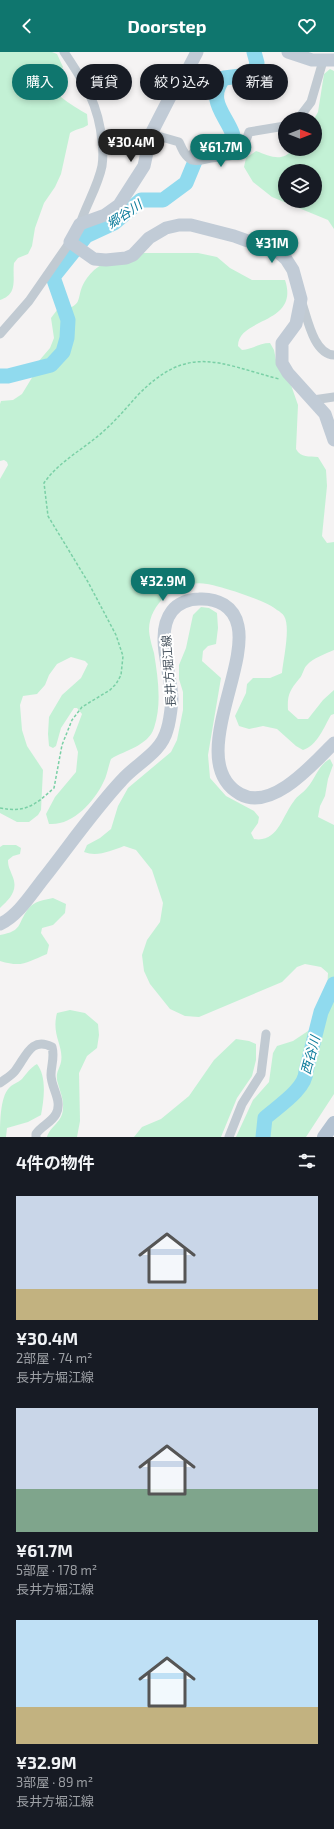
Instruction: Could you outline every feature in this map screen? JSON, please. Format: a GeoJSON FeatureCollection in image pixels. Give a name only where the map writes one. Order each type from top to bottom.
{"type":"FeatureCollection","features":[{"type":"Feature","properties":{"kind":"main road"},"geometry":{"type":"LineString","coordinates":[[197,52],[185,75],[172,93],[151,134],[144,166],[120,205],[105,215],[80,224],[72,243],[94,259],[106,260],[126,258],[133,254],[149,238],[166,228],[179,225],[191,225],[234,236],[278,252],[286,259],[293,270],[301,299],[296,324],[282,343],[280,351],[282,363],[296,383],[325,414],[334,440]]}},
{"type":"Feature","properties":{"kind":"main road"},"geometry":{"type":"LineString","coordinates":[[288,52],[312,60],[329,61]]}},
{"type":"Feature","properties":{"kind":"main road","name":"長井方堀江線"},"geometry":{"type":"LineString","coordinates":[[0,924],[6,921],[25,902],[123,779],[153,753],[162,743],[167,731],[172,699],[165,654],[164,636],[166,621],[173,610],[185,601],[208,598],[219,601],[226,605],[238,624],[240,636],[220,732],[218,754],[220,769],[224,779],[231,787],[241,794],[250,797],[266,796],[279,791],[299,777],[334,743]]}},
{"type":"Feature","properties":{"kind":"main road"},"geometry":{"type":"LineString","coordinates":[[324,1137],[334,1123]]}},
{"type":"Feature","properties":{"kind":"street"},"geometry":{"type":"LineString","coordinates":[[64,52],[88,89],[97,109],[101,128],[102,165],[97,183],[86,205],[80,224]]}},
{"type":"Feature","properties":{"kind":"street"},"geometry":{"type":"LineString","coordinates":[[303,112],[311,102],[329,61]]}},
{"type":"Feature","properties":{"kind":"street"},"geometry":{"type":"LineString","coordinates":[[151,134],[180,142],[184,152],[190,158],[201,161],[211,158],[235,156],[242,152],[248,132],[278,127]]}},
{"type":"Feature","properties":{"kind":"street"},"geometry":{"type":"LineString","coordinates":[[190,158],[195,150],[201,146],[214,143]]}},
{"type":"Feature","properties":{"kind":"street"},"geometry":{"type":"LineString","coordinates":[[0,334],[29,301],[72,243]]}},
{"type":"Feature","properties":{"kind":"street"},"geometry":{"type":"LineString","coordinates":[[301,299],[314,338],[322,351],[329,354],[334,354]]}},
{"type":"Feature","properties":{"kind":"street"},"geometry":{"type":"LineString","coordinates":[[313,400],[334,397]]}},
{"type":"Feature","properties":{"kind":"street"},"geometry":{"type":"LineString","coordinates":[[229,1137],[242,1104],[261,1074],[266,1034]]}},
{"type":"Feature","properties":{"kind":"street"},"geometry":{"type":"LineString","coordinates":[[0,1083],[14,1072],[30,1048],[37,1044],[44,1043],[52,1047],[54,1054],[51,1075],[58,1107],[55,1115],[49,1122],[40,1128],[36,1134],[36,1137]]}},
{"type":"Feature","properties":{"kind":"path"},"geometry":{"type":"LineString","coordinates":[[0,808],[21,810],[31,807],[54,788],[62,745],[72,720],[82,707],[110,690],[121,675],[123,656],[116,634],[88,582],[48,516],[44,483],[52,472],[105,430],[138,395],[173,366],[202,360],[219,362],[296,383]]}},
{"type":"Feature","properties":{"kind":"green space"},"geometry":{"type":"Polygon","coordinates":[[[0,52],[52,52],[57,54],[62,64],[12,64],[12,100],[65,100],[87,114],[88,125],[70,133],[61,174],[55,187],[44,203],[35,228],[32,246],[28,254],[18,258],[14,263],[12,290],[10,294],[0,300],[0,52]]]}},
{"type":"Feature","properties":{"kind":"green space"},"geometry":{"type":"Polygon","coordinates":[[[330,69],[334,71],[334,229],[328,220],[299,208],[322,208],[322,164],[278,164],[278,199],[272,197],[253,182],[244,167],[246,158],[256,151],[276,157],[322,156],[322,112],[318,112],[324,74],[330,69]]]}},
{"type":"Feature","properties":{"kind":"green space"},"geometry":{"type":"Polygon","coordinates":[[[126,253],[198,253],[217,257],[230,268],[252,280],[285,280],[287,295],[284,305],[277,313],[247,330],[241,337],[238,346],[242,350],[270,343],[274,350],[277,365],[291,385],[298,405],[296,449],[300,454],[318,457],[326,470],[327,486],[322,536],[327,543],[334,542],[334,650],[316,658],[307,665],[291,690],[288,710],[298,719],[308,719],[323,700],[334,690],[334,714],[331,715],[323,730],[312,745],[303,750],[296,746],[277,729],[263,726],[249,729],[239,726],[235,716],[246,693],[247,684],[253,678],[270,678],[282,673],[287,635],[286,621],[283,614],[272,606],[244,594],[207,584],[197,583],[187,585],[168,594],[155,609],[151,619],[149,632],[157,672],[159,700],[154,728],[151,734],[136,747],[111,759],[104,780],[94,798],[74,817],[58,824],[49,824],[46,814],[55,797],[76,772],[78,752],[73,738],[82,714],[77,708],[74,708],[61,728],[56,746],[53,748],[49,746],[49,717],[62,695],[81,678],[88,664],[85,661],[71,657],[57,664],[49,675],[45,685],[37,694],[23,696],[20,705],[22,730],[27,746],[43,770],[41,810],[38,815],[29,822],[17,822],[0,813],[0,479],[8,465],[4,460],[0,461],[0,404],[1,401],[13,400],[22,394],[33,376],[38,362],[50,348],[54,338],[51,318],[57,310],[67,309],[76,304],[83,285],[91,273],[105,263],[126,253]]]}},
{"type":"Feature","properties":{"kind":"green space"},"geometry":{"type":"Polygon","coordinates":[[[201,607],[209,608],[217,613],[218,628],[216,644],[208,646],[203,651],[202,661],[221,678],[208,755],[210,778],[226,796],[254,811],[259,817],[258,823],[251,833],[254,839],[269,837],[274,833],[295,799],[310,784],[320,768],[330,759],[333,765],[318,817],[334,825],[334,1094],[306,1137],[236,1137],[253,1100],[269,1082],[273,1053],[277,1046],[293,1041],[311,1029],[327,990],[328,973],[321,967],[305,964],[297,967],[282,982],[199,1017],[185,1016],[170,1009],[150,984],[144,971],[142,955],[147,940],[160,922],[163,903],[152,870],[136,850],[124,846],[99,854],[84,852],[87,845],[100,838],[111,829],[118,806],[128,788],[171,752],[177,740],[183,710],[183,692],[179,679],[179,665],[186,648],[193,615],[201,607]]]}},
{"type":"Feature","properties":{"kind":"green space"},"geometry":{"type":"Polygon","coordinates":[[[3,845],[16,845],[21,848],[20,854],[13,856],[8,860],[14,880],[14,890],[10,898],[0,908],[0,847],[3,845]]]}},
{"type":"Feature","properties":{"kind":"green space"},"geometry":{"type":"Polygon","coordinates":[[[53,898],[66,904],[65,913],[53,925],[42,928],[41,933],[49,945],[47,954],[29,962],[20,964],[0,961],[0,935],[16,929],[30,906],[39,901],[53,898]]]}},
{"type":"Feature","properties":{"kind":"green space"},"geometry":{"type":"Polygon","coordinates":[[[70,1010],[85,1013],[98,1024],[99,1035],[97,1048],[87,1056],[79,1073],[80,1121],[77,1137],[47,1137],[61,1117],[63,1108],[57,1080],[57,1073],[61,1062],[61,1051],[56,1034],[57,1013],[70,1010]]]}},
{"type":"Feature","properties":{"kind":"green space"},"geometry":{"type":"Polygon","coordinates":[[[236,1039],[249,1041],[256,1044],[256,1060],[252,1076],[237,1098],[221,1137],[134,1137],[142,1127],[161,1119],[189,1096],[214,1060],[236,1039]]]}},
{"type":"Feature","properties":{"kind":"green space"},"geometry":{"type":"Polygon","coordinates":[[[37,1064],[42,1075],[44,1088],[41,1115],[28,1122],[7,1128],[6,1137],[0,1137],[1,1111],[6,1092],[37,1064]]]}},
{"type":"Feature","properties":{"kind":"waterway","name":"郷谷川"},"geometry":{"type":"LineString","coordinates":[[0,376],[8,376],[51,365],[63,352],[67,338],[68,320],[53,277],[86,236],[114,223],[141,200],[163,200],[186,183],[198,154],[234,149],[234,140],[231,131],[218,105],[218,88],[224,78],[241,76],[255,69],[257,63],[254,52]]}},
{"type":"Feature","properties":{"kind":"waterway","name":"西谷川"},"geometry":{"type":"LineString","coordinates":[[263,1137],[265,1118],[290,1097],[305,1078],[321,1012],[334,984]]}}]}
